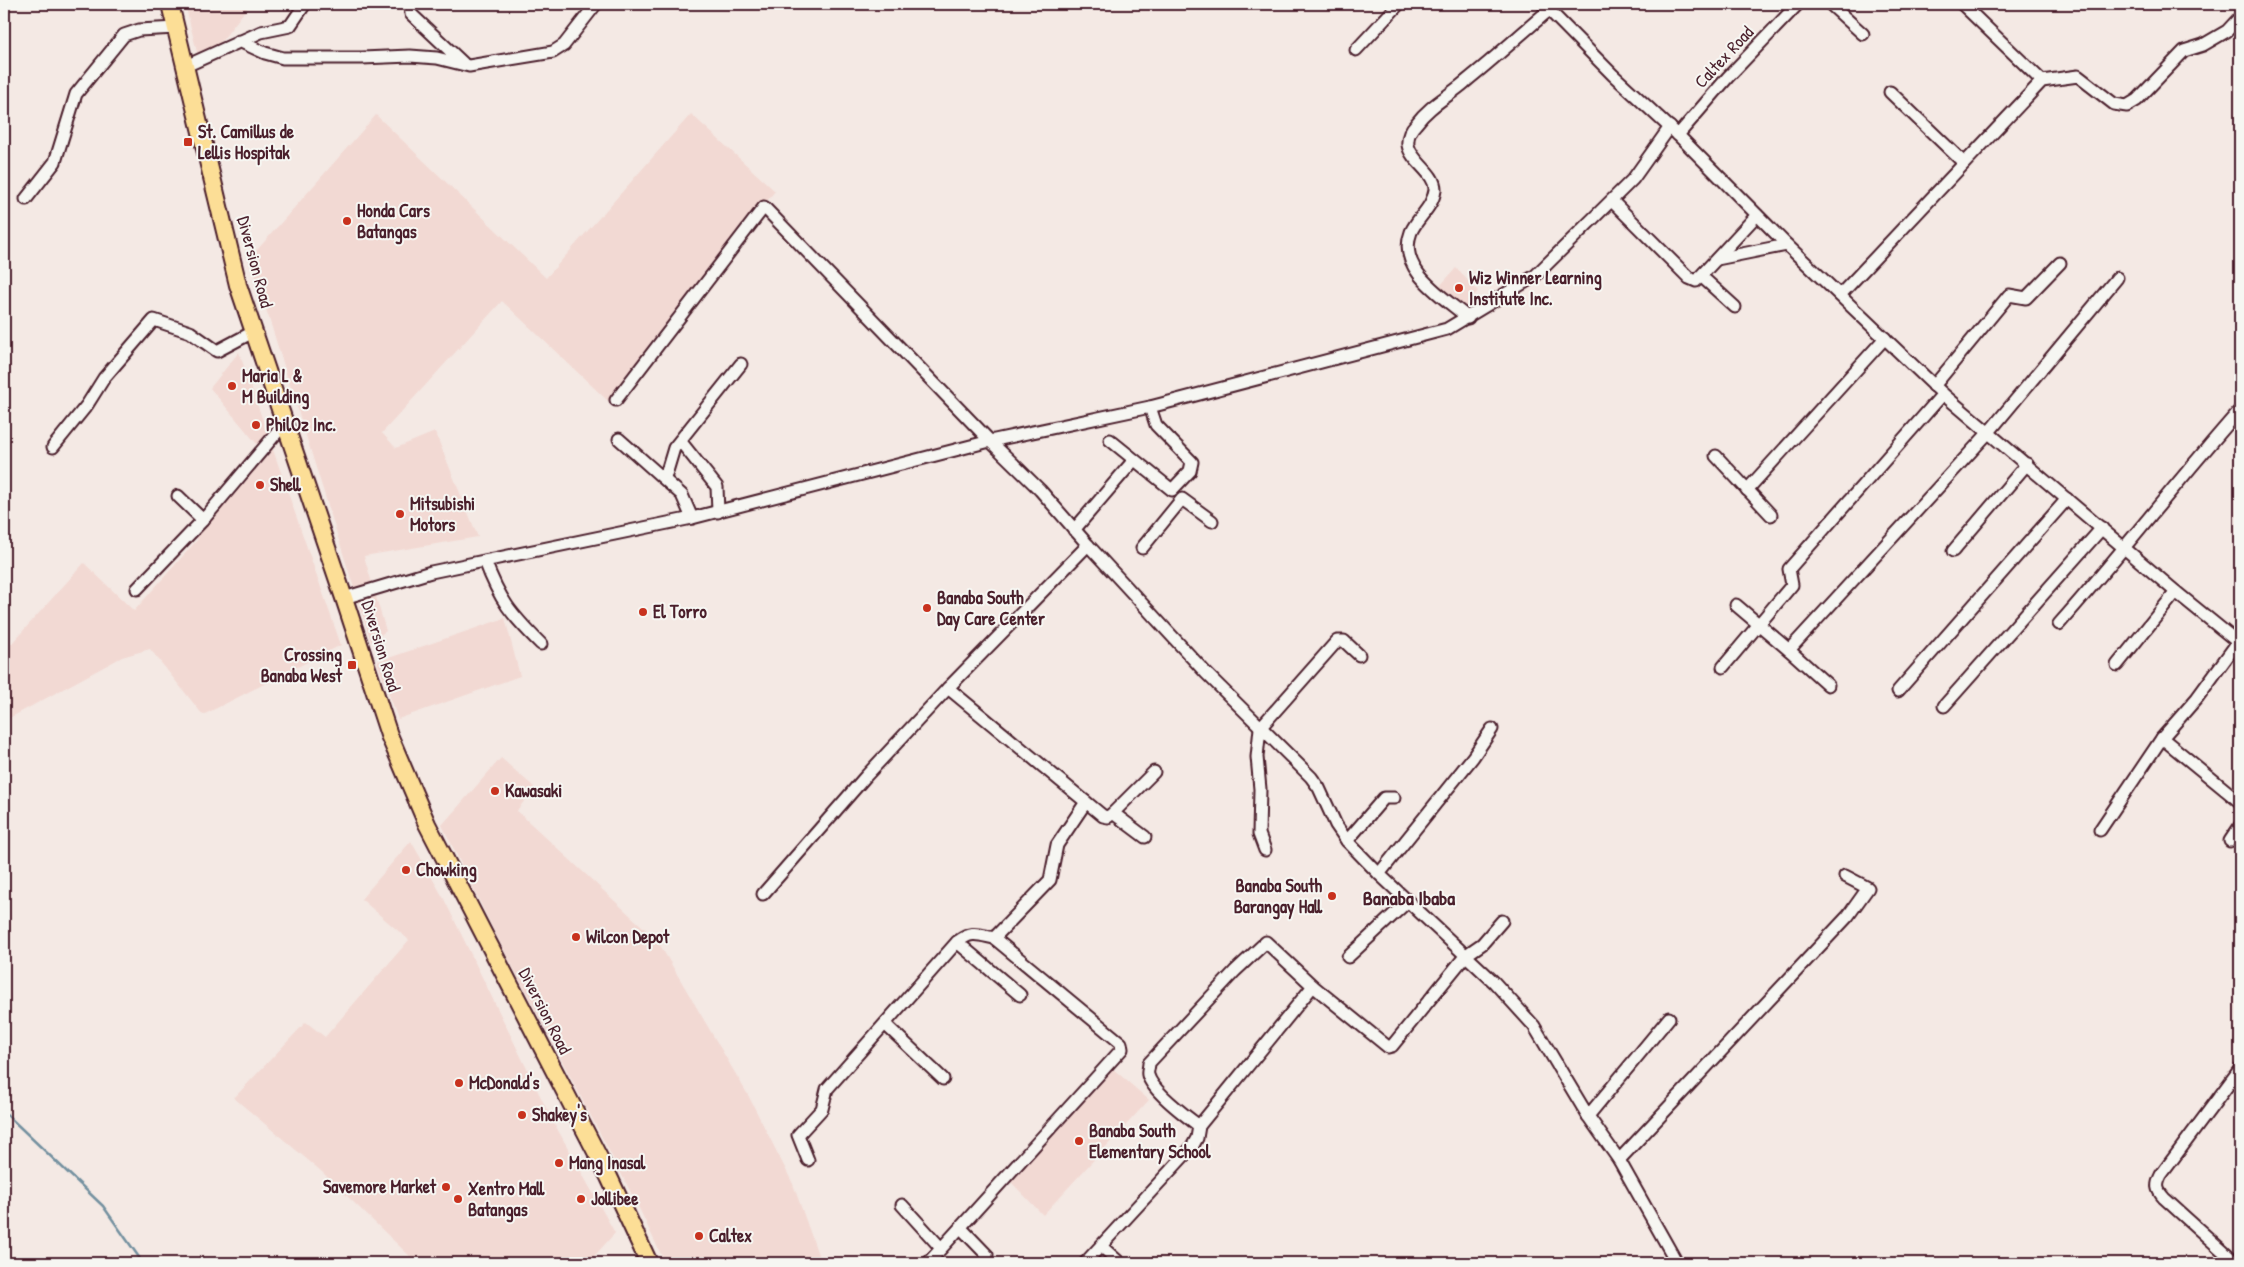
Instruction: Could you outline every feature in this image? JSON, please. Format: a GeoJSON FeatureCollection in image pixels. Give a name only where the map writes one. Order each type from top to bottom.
{"type":"FeatureCollection","features":[{"type":"Feature","properties":{"kind":"highway","name":"Diversion Road"},"geometry":{"type":"LineString","coordinates":[[170,4],[238,285],[344,598],[372,687],[406,780],[467,904],[621,1202],[649,1263]]}},
{"type":"Feature","properties":{"kind":"street"},"geometry":{"type":"LineString","coordinates":[[186,66],[261,32],[290,26],[305,4]]}},
{"type":"Feature","properties":{"kind":"street"},"geometry":{"type":"LineString","coordinates":[[410,4],[412,14],[463,63],[469,66],[553,52],[564,45],[596,4]]}},
{"type":"Feature","properties":{"kind":"street"},"geometry":{"type":"LineString","coordinates":[[1356,50],[1399,4]]}},
{"type":"Feature","properties":{"kind":"street","name":"Caltex Road"},"geometry":{"type":"LineString","coordinates":[[344,598],[431,572],[692,518],[990,441],[1150,407],[1370,351],[1447,329],[1535,276],[1612,201],[1674,131],[1798,4]]}},
{"type":"Feature","properties":{"kind":"street"},"geometry":{"type":"LineString","coordinates":[[1830,4],[1863,34]]}},
{"type":"Feature","properties":{"kind":"street"},"geometry":{"type":"LineString","coordinates":[[1962,4],[2042,81]]}},
{"type":"Feature","properties":{"kind":"street"},"geometry":{"type":"LineString","coordinates":[[1468,318],[1416,273],[1408,256],[1411,232],[1429,205],[1435,189],[1433,180],[1414,159],[1408,144],[1409,134],[1430,108],[1464,84],[1546,7],[1613,75],[1674,131],[1787,245],[1934,386],[2176,592],[2239,643],[2197,698],[2162,738],[2100,830]]}},
{"type":"Feature","properties":{"kind":"street"},"geometry":{"type":"LineString","coordinates":[[1840,295],[2042,81],[2078,76],[2114,104],[2127,106],[2137,100],[2184,51],[2203,45],[2227,31],[2240,17]]}},
{"type":"Feature","properties":{"kind":"street"},"geometry":{"type":"LineString","coordinates":[[26,199],[55,162],[76,94],[124,35],[139,30],[176,28]]}},
{"type":"Feature","properties":{"kind":"street"},"geometry":{"type":"LineString","coordinates":[[239,41],[265,53],[283,58],[410,56],[463,63]]}},
{"type":"Feature","properties":{"kind":"street"},"geometry":{"type":"LineString","coordinates":[[1890,92],[1964,162]]}},
{"type":"Feature","properties":{"kind":"street"},"geometry":{"type":"LineString","coordinates":[[1612,201],[1689,278],[1696,281],[1757,215]]}},
{"type":"Feature","properties":{"kind":"street"},"geometry":{"type":"LineString","coordinates":[[616,400],[764,207],[990,441],[1040,490],[1074,530],[1260,728],[1311,778],[1347,841],[1379,874],[1494,982],[1534,1026],[1588,1116],[1619,1160],[1677,1263]]}},
{"type":"Feature","properties":{"kind":"street"},"geometry":{"type":"LineString","coordinates":[[1717,259],[1787,245]]}},
{"type":"Feature","properties":{"kind":"street"},"geometry":{"type":"LineString","coordinates":[[1934,386],[2008,295],[2026,298],[2060,263]]}},
{"type":"Feature","properties":{"kind":"street"},"geometry":{"type":"LineString","coordinates":[[1701,276],[1735,307]]}},
{"type":"Feature","properties":{"kind":"street"},"geometry":{"type":"LineString","coordinates":[[1789,650],[1989,432],[2117,278]]}},
{"type":"Feature","properties":{"kind":"street"},"geometry":{"type":"LineString","coordinates":[[53,447],[87,405],[104,378],[154,320],[190,332],[217,351],[253,332]]}},
{"type":"Feature","properties":{"kind":"street"},"geometry":{"type":"LineString","coordinates":[[1747,490],[1885,338]]}},
{"type":"Feature","properties":{"kind":"street"},"geometry":{"type":"LineString","coordinates":[[665,478],[670,455],[741,364]]}},
{"type":"Feature","properties":{"kind":"street"},"geometry":{"type":"LineString","coordinates":[[1723,667],[1792,585],[1788,570],[1943,394]]}},
{"type":"Feature","properties":{"kind":"street"},"geometry":{"type":"LineString","coordinates":[[1150,407],[1156,424],[1192,462],[1190,470],[1172,490]]}},
{"type":"Feature","properties":{"kind":"street"},"geometry":{"type":"LineString","coordinates":[[2059,624],[2125,548],[2181,476],[2240,410]]}},
{"type":"Feature","properties":{"kind":"street"},"geometry":{"type":"LineString","coordinates":[[137,588],[203,520],[285,423]]}},
{"type":"Feature","properties":{"kind":"street"},"geometry":{"type":"LineString","coordinates":[[619,439],[682,495],[692,518]]}},
{"type":"Feature","properties":{"kind":"street"},"geometry":{"type":"LineString","coordinates":[[1110,440],[1212,521]]}},
{"type":"Feature","properties":{"kind":"street"},"geometry":{"type":"LineString","coordinates":[[681,442],[717,487],[718,512]]}},
{"type":"Feature","properties":{"kind":"street"},"geometry":{"type":"LineString","coordinates":[[1716,456],[1771,515]]}},
{"type":"Feature","properties":{"kind":"street"},"geometry":{"type":"LineString","coordinates":[[1074,530],[1134,460]]}},
{"type":"Feature","properties":{"kind":"street"},"geometry":{"type":"LineString","coordinates":[[1953,551],[2027,464]]}},
{"type":"Feature","properties":{"kind":"street"},"geometry":{"type":"LineString","coordinates":[[178,496],[203,520]]}},
{"type":"Feature","properties":{"kind":"street"},"geometry":{"type":"LineString","coordinates":[[1142,548],[1182,499]]}},
{"type":"Feature","properties":{"kind":"street"},"geometry":{"type":"LineString","coordinates":[[1898,691],[2068,499]]}},
{"type":"Feature","properties":{"kind":"street"},"geometry":{"type":"LineString","coordinates":[[1944,706],[2102,528]]}},
{"type":"Feature","properties":{"kind":"street"},"geometry":{"type":"LineString","coordinates":[[763,894],[866,776],[948,688],[1088,545]]}},
{"type":"Feature","properties":{"kind":"street"},"geometry":{"type":"LineString","coordinates":[[485,561],[497,592],[517,620],[541,644]]}},
{"type":"Feature","properties":{"kind":"street"},"geometry":{"type":"LineString","coordinates":[[2117,665],[2176,592]]}},
{"type":"Feature","properties":{"kind":"street"},"geometry":{"type":"LineString","coordinates":[[1736,605],[1828,685]]}},
{"type":"Feature","properties":{"kind":"street"},"geometry":{"type":"LineString","coordinates":[[1265,850],[1259,834],[1260,789],[1257,757],[1260,728],[1337,641],[1344,641],[1359,655]]}},
{"type":"Feature","properties":{"kind":"street"},"geometry":{"type":"LineString","coordinates":[[948,688],[1103,816],[1108,817],[1113,813],[1154,772]]}},
{"type":"Feature","properties":{"kind":"street"},"geometry":{"type":"LineString","coordinates":[[1379,874],[1473,757],[1492,728]]}},
{"type":"Feature","properties":{"kind":"street"},"geometry":{"type":"LineString","coordinates":[[2162,738],[2240,802]]}},
{"type":"Feature","properties":{"kind":"street"},"geometry":{"type":"LineString","coordinates":[[1347,841],[1384,798],[1394,798]]}},
{"type":"Feature","properties":{"kind":"street"},"geometry":{"type":"LineString","coordinates":[[994,938],[1050,880],[1057,845],[1086,802]]}},
{"type":"Feature","properties":{"kind":"street"},"geometry":{"type":"LineString","coordinates":[[1113,813],[1145,837]]}},
{"type":"Feature","properties":{"kind":"street"},"geometry":{"type":"LineString","coordinates":[[2230,842],[2240,826]]}},
{"type":"Feature","properties":{"kind":"street"},"geometry":{"type":"LineString","coordinates":[[1619,1160],[1848,916],[1868,888],[1845,876]]}},
{"type":"Feature","properties":{"kind":"street"},"geometry":{"type":"LineString","coordinates":[[1348,958],[1408,900]]}},
{"type":"Feature","properties":{"kind":"street"},"geometry":{"type":"LineString","coordinates":[[1198,1126],[1171,1104],[1148,1075],[1149,1063],[1158,1051],[1266,942],[1313,986],[1388,1047],[1392,1046],[1466,955],[1482,944],[1502,921]]}},
{"type":"Feature","properties":{"kind":"street"},"geometry":{"type":"LineString","coordinates":[[808,1160],[798,1135],[822,1109],[827,1089],[886,1025],[957,942],[968,934],[976,933],[994,938],[1123,1046],[928,1263]]}},
{"type":"Feature","properties":{"kind":"street"},"geometry":{"type":"LineString","coordinates":[[957,942],[1020,995]]}},
{"type":"Feature","properties":{"kind":"street"},"geometry":{"type":"LineString","coordinates":[[1085,1263],[1192,1147],[1197,1138],[1198,1126],[1313,986]]}},
{"type":"Feature","properties":{"kind":"street"},"geometry":{"type":"LineString","coordinates":[[1588,1116],[1669,1018]]}},
{"type":"Feature","properties":{"kind":"street"},"geometry":{"type":"LineString","coordinates":[[886,1025],[943,1079]]}},
{"type":"Feature","properties":{"kind":"street"},"geometry":{"type":"LineString","coordinates":[[2236,1263],[2164,1198],[2158,1191],[2156,1184],[2160,1175],[2240,1070]]}},
{"type":"Feature","properties":{"kind":"street"},"geometry":{"type":"LineString","coordinates":[[902,1205],[941,1248]]}},
{"type":"Feature","properties":{"kind":"street"},"geometry":{"type":"LineString","coordinates":[[961,1228],[987,1255],[985,1263]]}},
{"type":"Feature","properties":{"kind":"street"},"geometry":{"type":"LineString","coordinates":[[1101,1246],[1120,1263]]}},
{"type":"Feature","properties":{"kind":"shaded area"},"geometry":{"type":"Polygon","coordinates":[[[185,4],[250,4],[201,68],[185,4]]]}},
{"type":"Feature","properties":{"kind":"shaded area"},"geometry":{"type":"Polygon","coordinates":[[[691,114],[775,191],[608,401],[502,301],[382,433],[396,448],[435,432],[478,537],[364,556],[386,631],[371,642],[250,258],[376,115],[546,278],[691,114]]]}},
{"type":"Feature","properties":{"kind":"shaded area","name":"Wiz Winner Learning Institute Inc."},"geometry":{"type":"Polygon","coordinates":[[[1456,268],[1478,291],[1465,307],[1440,286],[1456,268]]]}},
{"type":"Feature","properties":{"kind":"shaded area"},"geometry":{"type":"Polygon","coordinates":[[[239,352],[341,645],[203,715],[150,649],[122,657],[4,721],[4,652],[84,563],[134,611],[198,539],[192,534],[262,450],[210,388],[239,352]]]}},
{"type":"Feature","properties":{"kind":"shaded area"},"geometry":{"type":"Polygon","coordinates":[[[505,618],[520,676],[398,719],[377,662],[505,618]]]}},
{"type":"Feature","properties":{"kind":"shaded area"},"geometry":{"type":"Polygon","coordinates":[[[501,758],[534,787],[517,811],[657,940],[748,1095],[793,1184],[821,1263],[665,1263],[638,1206],[496,935],[442,825],[501,758]]]}},
{"type":"Feature","properties":{"kind":"shaded area"},"geometry":{"type":"Polygon","coordinates":[[[411,841],[444,899],[549,1114],[615,1233],[588,1263],[417,1263],[321,1171],[234,1098],[306,1022],[325,1037],[409,940],[361,899],[411,841]]]}},
{"type":"Feature","properties":{"kind":"shaded area","name":"Banaba South Elementary School"},"geometry":{"type":"Polygon","coordinates":[[[1112,1068],[1149,1100],[1043,1215],[1011,1182],[1112,1068]]]}},
{"type":"Feature","properties":{"kind":"waterway"},"geometry":{"type":"LineString","coordinates":[[4,1112],[103,1206],[143,1263]]}},
{"type":"Feature","properties":{"kind":"place","name":"St. Camillus de Lellis Hospitak"},"geometry":{"type":"Point","coordinates":[188,142]}},
{"type":"Feature","properties":{"kind":"place","name":"Honda Cars Batangas"},"geometry":{"type":"Point","coordinates":[347,221]}},
{"type":"Feature","properties":{"kind":"place","name":"Wiz Winner Learning Institute Inc."},"geometry":{"type":"Point","coordinates":[1459,288]}},
{"type":"Feature","properties":{"kind":"place","name":"Maria L & M Building"},"geometry":{"type":"Point","coordinates":[232,386]}},
{"type":"Feature","properties":{"kind":"place","name":"PhilOz Inc."},"geometry":{"type":"Point","coordinates":[256,425]}},
{"type":"Feature","properties":{"kind":"place","name":"Shell"},"geometry":{"type":"Point","coordinates":[260,485]}},
{"type":"Feature","properties":{"kind":"place","name":"Mitsubishi Motors"},"geometry":{"type":"Point","coordinates":[400,514]}},
{"type":"Feature","properties":{"kind":"place","name":"Banaba South Day Care Center"},"geometry":{"type":"Point","coordinates":[927,608]}},
{"type":"Feature","properties":{"kind":"place","name":"El Torro"},"geometry":{"type":"Point","coordinates":[643,612]}},
{"type":"Feature","properties":{"kind":"place","name":"Crossing Banaba West"},"geometry":{"type":"Point","coordinates":[352,665]}},
{"type":"Feature","properties":{"kind":"place","name":"Kawasaki"},"geometry":{"type":"Point","coordinates":[495,791]}},
{"type":"Feature","properties":{"kind":"place","name":"Chowking"},"geometry":{"type":"Point","coordinates":[406,870]}},
{"type":"Feature","properties":{"kind":"place","name":"Banaba South Barangay Hall"},"geometry":{"type":"Point","coordinates":[1332,896]}},
{"type":"Feature","properties":{"kind":"place","name":"Wilcon Depot"},"geometry":{"type":"Point","coordinates":[576,937]}},
{"type":"Feature","properties":{"kind":"place","name":"McDonald's"},"geometry":{"type":"Point","coordinates":[459,1083]}},
{"type":"Feature","properties":{"kind":"place","name":"Shakey's"},"geometry":{"type":"Point","coordinates":[522,1115]}},
{"type":"Feature","properties":{"kind":"place","name":"Banaba South Elementary School"},"geometry":{"type":"Point","coordinates":[1079,1141]}},
{"type":"Feature","properties":{"kind":"place","name":"Mang Inasal"},"geometry":{"type":"Point","coordinates":[559,1163]}},
{"type":"Feature","properties":{"kind":"place","name":"Savemore Market"},"geometry":{"type":"Point","coordinates":[446,1187]}},
{"type":"Feature","properties":{"kind":"place","name":"Xentro Mall Batangas"},"geometry":{"type":"Point","coordinates":[458,1199]}},
{"type":"Feature","properties":{"kind":"place","name":"Jollibee"},"geometry":{"type":"Point","coordinates":[581,1199]}},
{"type":"Feature","properties":{"kind":"place","name":"Caltex"},"geometry":{"type":"Point","coordinates":[699,1236]}},
{"type":"Feature","properties":{"kind":"district","name":"Banaba Ibaba"},"geometry":{"type":"Point","coordinates":[1409,898]}}]}
